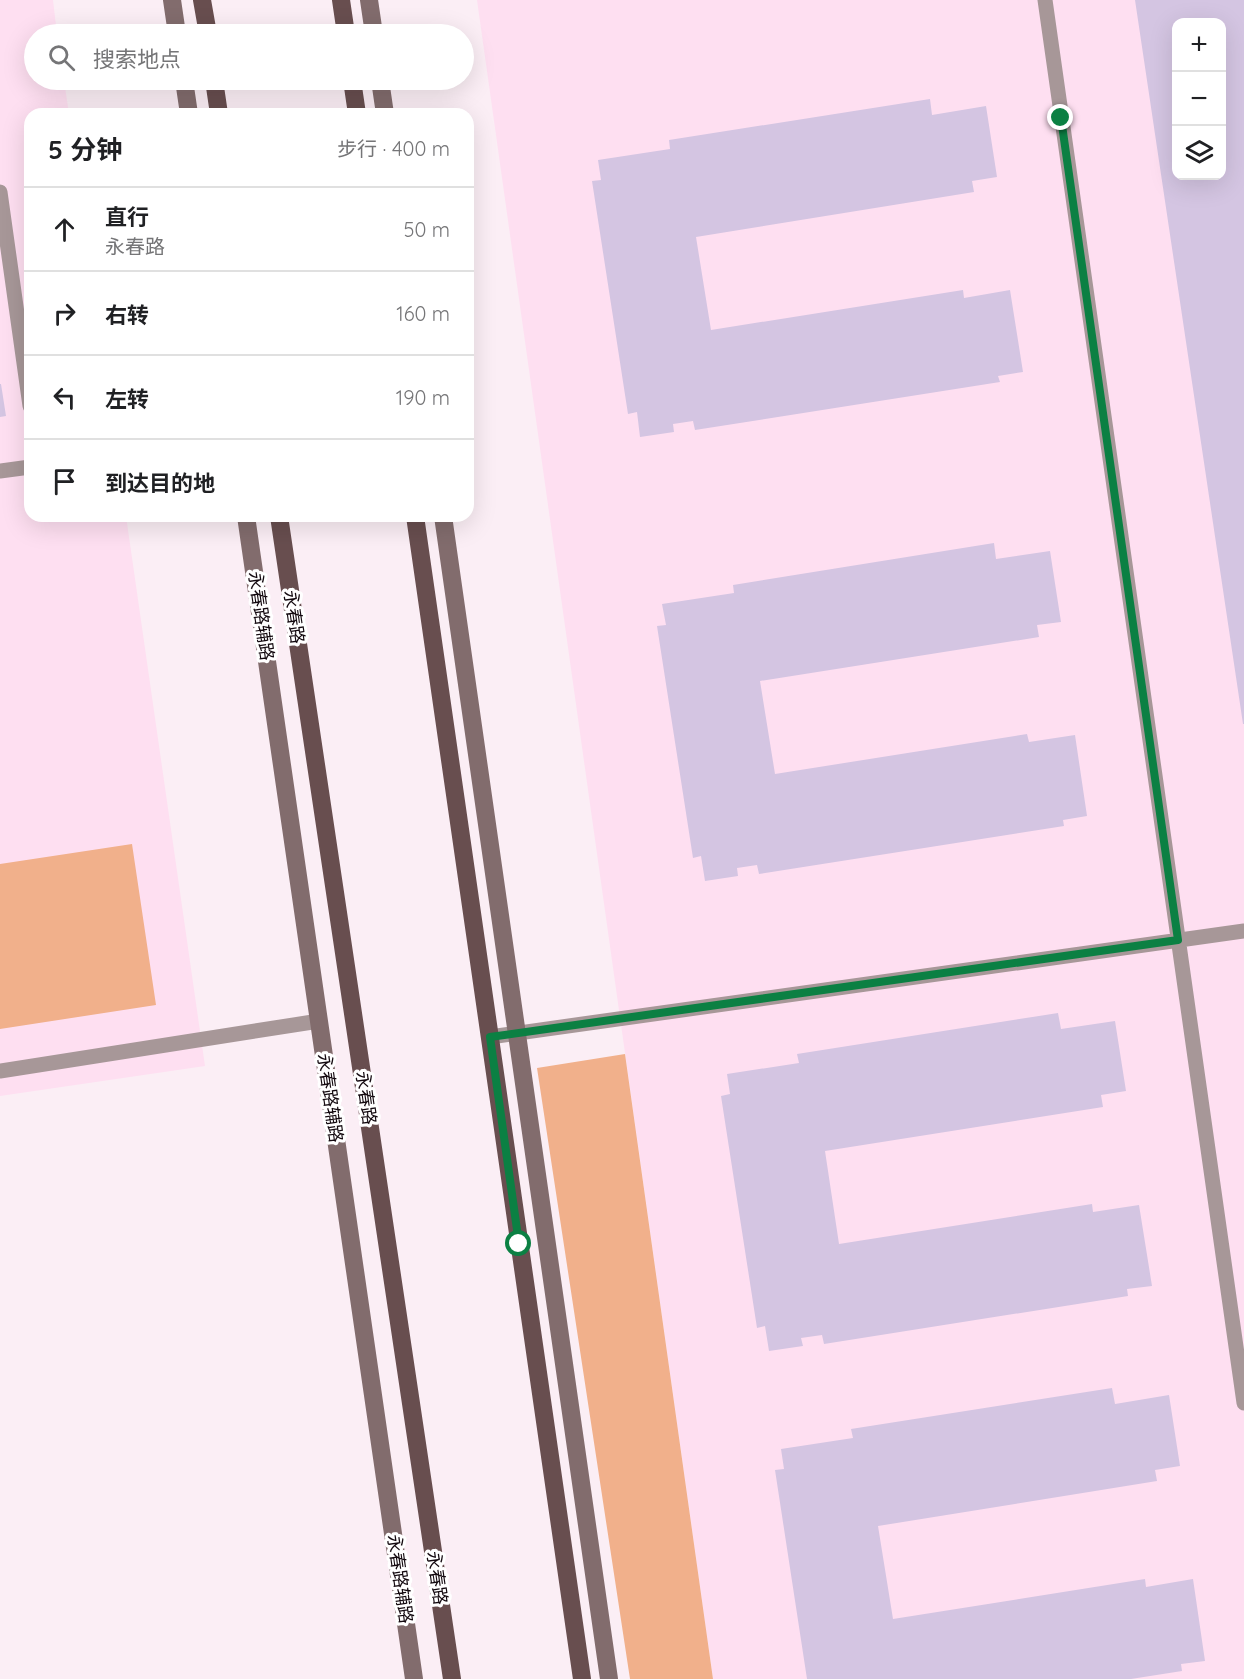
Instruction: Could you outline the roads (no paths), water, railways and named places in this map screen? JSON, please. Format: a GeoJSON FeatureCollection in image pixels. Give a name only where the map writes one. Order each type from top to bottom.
{"type":"FeatureCollection","features":[{"type":"Feature","properties":{"kind":"main road"},"geometry":{"type":"LineString","coordinates":[[202,0],[206,24]]}},
{"type":"Feature","properties":{"kind":"main road"},"geometry":{"type":"LineString","coordinates":[[341,0],[345,24]]}},
{"type":"Feature","properties":{"kind":"main road"},"geometry":{"type":"LineString","coordinates":[[215,90],[218,108]]}},
{"type":"Feature","properties":{"kind":"main road"},"geometry":{"type":"LineString","coordinates":[[353,90],[356,108]]}},
{"type":"Feature","properties":{"kind":"main road","name":"永春路"},"geometry":{"type":"LineString","coordinates":[[280,522],[452,1679]]}},
{"type":"Feature","properties":{"kind":"main road"},"geometry":{"type":"LineString","coordinates":[[416,522],[582,1679]]}},
{"type":"Feature","properties":{"kind":"street"},"geometry":{"type":"LineString","coordinates":[[172,0],[176,24]]}},
{"type":"Feature","properties":{"kind":"street"},"geometry":{"type":"LineString","coordinates":[[369,0],[373,24]]}},
{"type":"Feature","properties":{"kind":"street"},"geometry":{"type":"LineString","coordinates":[[185,90],[188,108]]}},
{"type":"Feature","properties":{"kind":"street"},"geometry":{"type":"LineString","coordinates":[[381,90],[384,108]]}},
{"type":"Feature","properties":{"kind":"street","name":"永春路辅路"},"geometry":{"type":"LineString","coordinates":[[247,522],[414,1679]]}},
{"type":"Feature","properties":{"kind":"street"},"geometry":{"type":"LineString","coordinates":[[444,522],[609,1679]]}},
{"type":"Feature","properties":{"kind":"lane"},"geometry":{"type":"LineString","coordinates":[[1045,0],[1244,1403]]}},
{"type":"Feature","properties":{"kind":"lane"},"geometry":{"type":"LineString","coordinates":[[0,192],[24,363]]}},
{"type":"Feature","properties":{"kind":"lane"},"geometry":{"type":"LineString","coordinates":[[0,471],[24,468]]}},
{"type":"Feature","properties":{"kind":"lane"},"geometry":{"type":"LineString","coordinates":[[490,1037],[1244,931]]}},
{"type":"Feature","properties":{"kind":"lane"},"geometry":{"type":"LineString","coordinates":[[0,1071],[319,1021]]}}]}
